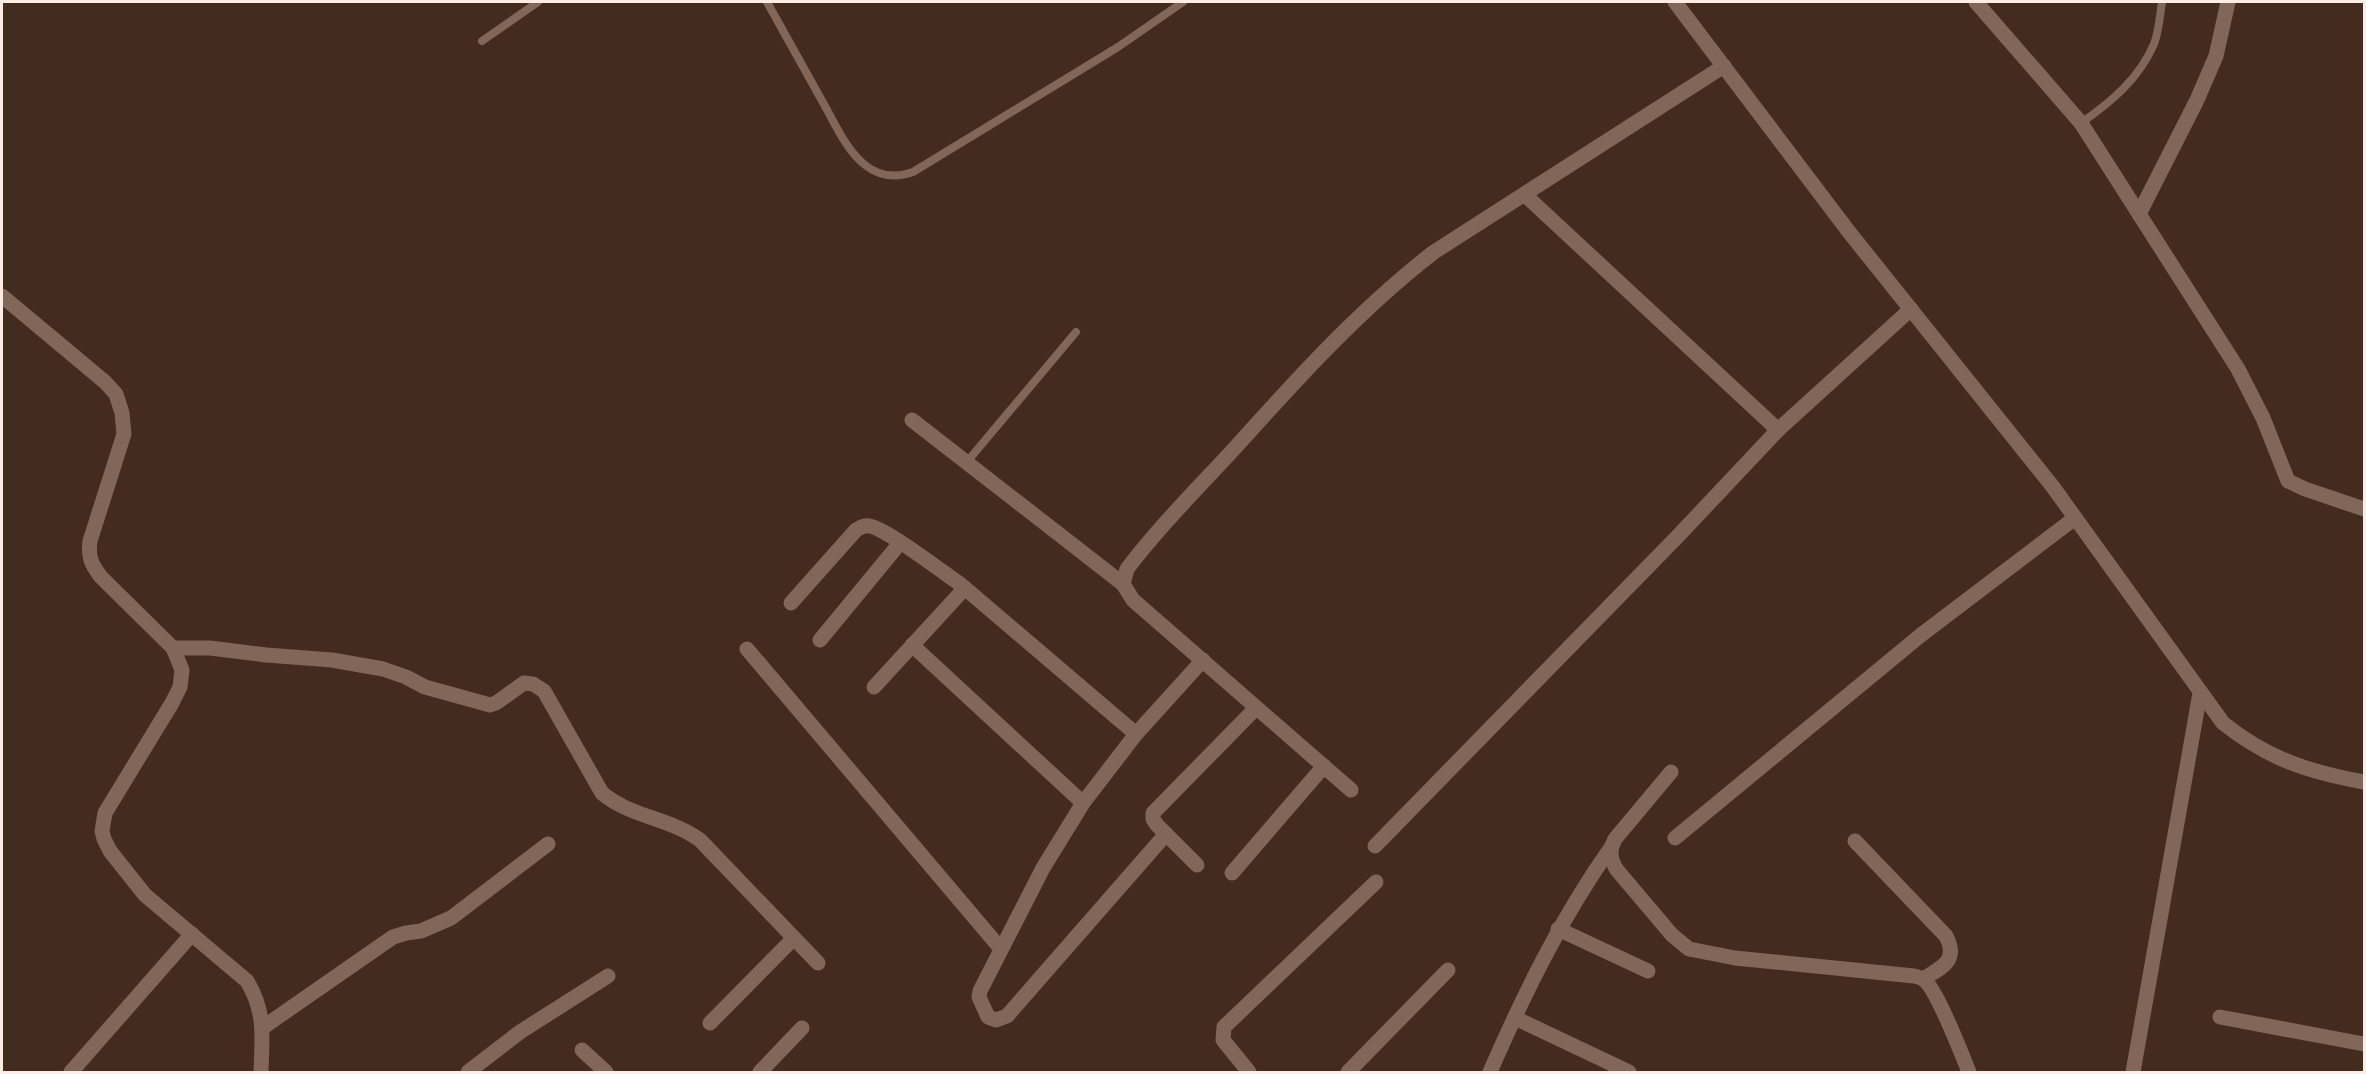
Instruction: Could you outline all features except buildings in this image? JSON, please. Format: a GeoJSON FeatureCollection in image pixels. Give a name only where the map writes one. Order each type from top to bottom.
{"type":"FeatureCollection","features":[{"type":"Feature","properties":{"kind":"street"},"geometry":{"type":"LineString","coordinates":[[1675,2],[1849,232],[2075,518],[2223,723],[2274,757],[2323,775],[2364,782]]}},
{"type":"Feature","properties":{"kind":"street"},"geometry":{"type":"LineString","coordinates":[[1976,2],[2081,123],[2238,369],[2263,418],[2280,466],[2288,481],[2364,509]]}},
{"type":"Feature","properties":{"kind":"street"},"geometry":{"type":"LineString","coordinates":[[2139,214],[2197,100],[2211,67],[2228,2]]}},
{"type":"Feature","properties":{"kind":"street"},"geometry":{"type":"LineString","coordinates":[[1124,584],[1126,569],[1137,556],[1354,320],[1394,283],[1434,252],[1724,66]]}},
{"type":"Feature","properties":{"kind":"street"},"geometry":{"type":"LineString","coordinates":[[1526,195],[1778,430]]}},
{"type":"Feature","properties":{"kind":"street"},"geometry":{"type":"LineString","coordinates":[[2,296],[105,382],[116,394],[122,413],[123,434],[88,554],[91,564],[101,577],[173,648],[182,670],[180,687],[105,813],[102,831],[110,851],[145,895],[247,981],[261,1010],[261,1072]]}},
{"type":"Feature","properties":{"kind":"street"},"geometry":{"type":"LineString","coordinates":[[1375,846],[1678,536],[1778,430],[1911,309]]}},
{"type":"Feature","properties":{"kind":"street"},"geometry":{"type":"LineString","coordinates":[[912,420],[1124,584],[1133,600],[1351,790]]}},
{"type":"Feature","properties":{"kind":"street"},"geometry":{"type":"LineString","coordinates":[[1675,838],[1922,635],[2075,518]]}},
{"type":"Feature","properties":{"kind":"street"},"geometry":{"type":"LineString","coordinates":[[791,603],[856,530],[862,526],[875,527],[965,588],[1136,734]]}},
{"type":"Feature","properties":{"kind":"street"},"geometry":{"type":"LineString","coordinates":[[820,640],[900,543]]}},
{"type":"Feature","properties":{"kind":"street"},"geometry":{"type":"LineString","coordinates":[[873,687],[965,588]]}},
{"type":"Feature","properties":{"kind":"street"},"geometry":{"type":"LineString","coordinates":[[912,645],[1083,803]]}},
{"type":"Feature","properties":{"kind":"street"},"geometry":{"type":"LineString","coordinates":[[173,648],[210,648],[332,660],[383,669],[425,687],[490,705],[524,683],[528,682],[538,686],[544,691],[602,793],[613,803],[672,824],[688,831],[700,840],[818,963]]}},
{"type":"Feature","properties":{"kind":"street"},"geometry":{"type":"LineString","coordinates":[[747,648],[1001,949]]}},
{"type":"Feature","properties":{"kind":"street"},"geometry":{"type":"LineString","coordinates":[[1166,834],[1007,1016],[996,1020],[988,1017],[979,997],[983,983],[1043,868],[1083,803],[1136,734],[1203,660]]}},
{"type":"Feature","properties":{"kind":"street"},"geometry":{"type":"LineString","coordinates":[[2133,1072],[2200,693]]}},
{"type":"Feature","properties":{"kind":"street"},"geometry":{"type":"LineString","coordinates":[[1197,866],[1153,819],[1156,808],[1256,708]]}},
{"type":"Feature","properties":{"kind":"street"},"geometry":{"type":"LineString","coordinates":[[1232,873],[1324,766]]}},
{"type":"Feature","properties":{"kind":"street"},"geometry":{"type":"LineString","coordinates":[[1490,1072],[1558,929],[1581,889],[1611,846],[1671,772]]}},
{"type":"Feature","properties":{"kind":"street"},"geometry":{"type":"LineString","coordinates":[[1855,841],[1946,936],[1950,943],[1952,950],[1947,963],[1923,979]]}},
{"type":"Feature","properties":{"kind":"street"},"geometry":{"type":"LineString","coordinates":[[262,1028],[393,937],[422,931],[451,918],[548,844]]}},
{"type":"Feature","properties":{"kind":"street"},"geometry":{"type":"LineString","coordinates":[[1611,846],[1612,862],[1617,870],[1672,935],[1689,949],[1735,958],[1914,976],[1923,979],[1950,1027],[1969,1072]]}},
{"type":"Feature","properties":{"kind":"street"},"geometry":{"type":"LineString","coordinates":[[1250,1072],[1223,1040],[1224,1027],[1376,882]]}},
{"type":"Feature","properties":{"kind":"street"},"geometry":{"type":"LineString","coordinates":[[1558,929],[1648,971]]}},
{"type":"Feature","properties":{"kind":"street"},"geometry":{"type":"LineString","coordinates":[[71,1072],[192,934]]}},
{"type":"Feature","properties":{"kind":"street"},"geometry":{"type":"LineString","coordinates":[[710,1023],[793,939]]}},
{"type":"Feature","properties":{"kind":"street"},"geometry":{"type":"LineString","coordinates":[[1348,1072],[1448,970]]}},
{"type":"Feature","properties":{"kind":"street"},"geometry":{"type":"LineString","coordinates":[[468,1072],[520,1032],[608,976]]}},
{"type":"Feature","properties":{"kind":"street"},"geometry":{"type":"LineString","coordinates":[[2220,1017],[2364,1044]]}},
{"type":"Feature","properties":{"kind":"street"},"geometry":{"type":"LineString","coordinates":[[1515,1018],[1629,1072]]}},
{"type":"Feature","properties":{"kind":"street"},"geometry":{"type":"LineString","coordinates":[[760,1072],[802,1028]]}},
{"type":"Feature","properties":{"kind":"street"},"geometry":{"type":"LineString","coordinates":[[582,1050],[606,1072]]}},
{"type":"Feature","properties":{"kind":"lane"},"geometry":{"type":"LineString","coordinates":[[482,40],[537,2]]}},
{"type":"Feature","properties":{"kind":"lane"},"geometry":{"type":"LineString","coordinates":[[767,2],[846,142],[865,165],[876,172],[901,177],[913,172],[1118,47],[1183,2]]}},
{"type":"Feature","properties":{"kind":"lane"},"geometry":{"type":"LineString","coordinates":[[2081,123],[2108,104],[2139,70],[2154,42],[2162,2]]}},
{"type":"Feature","properties":{"kind":"lane"},"geometry":{"type":"LineString","coordinates":[[966,463],[1076,332]]}}]}
